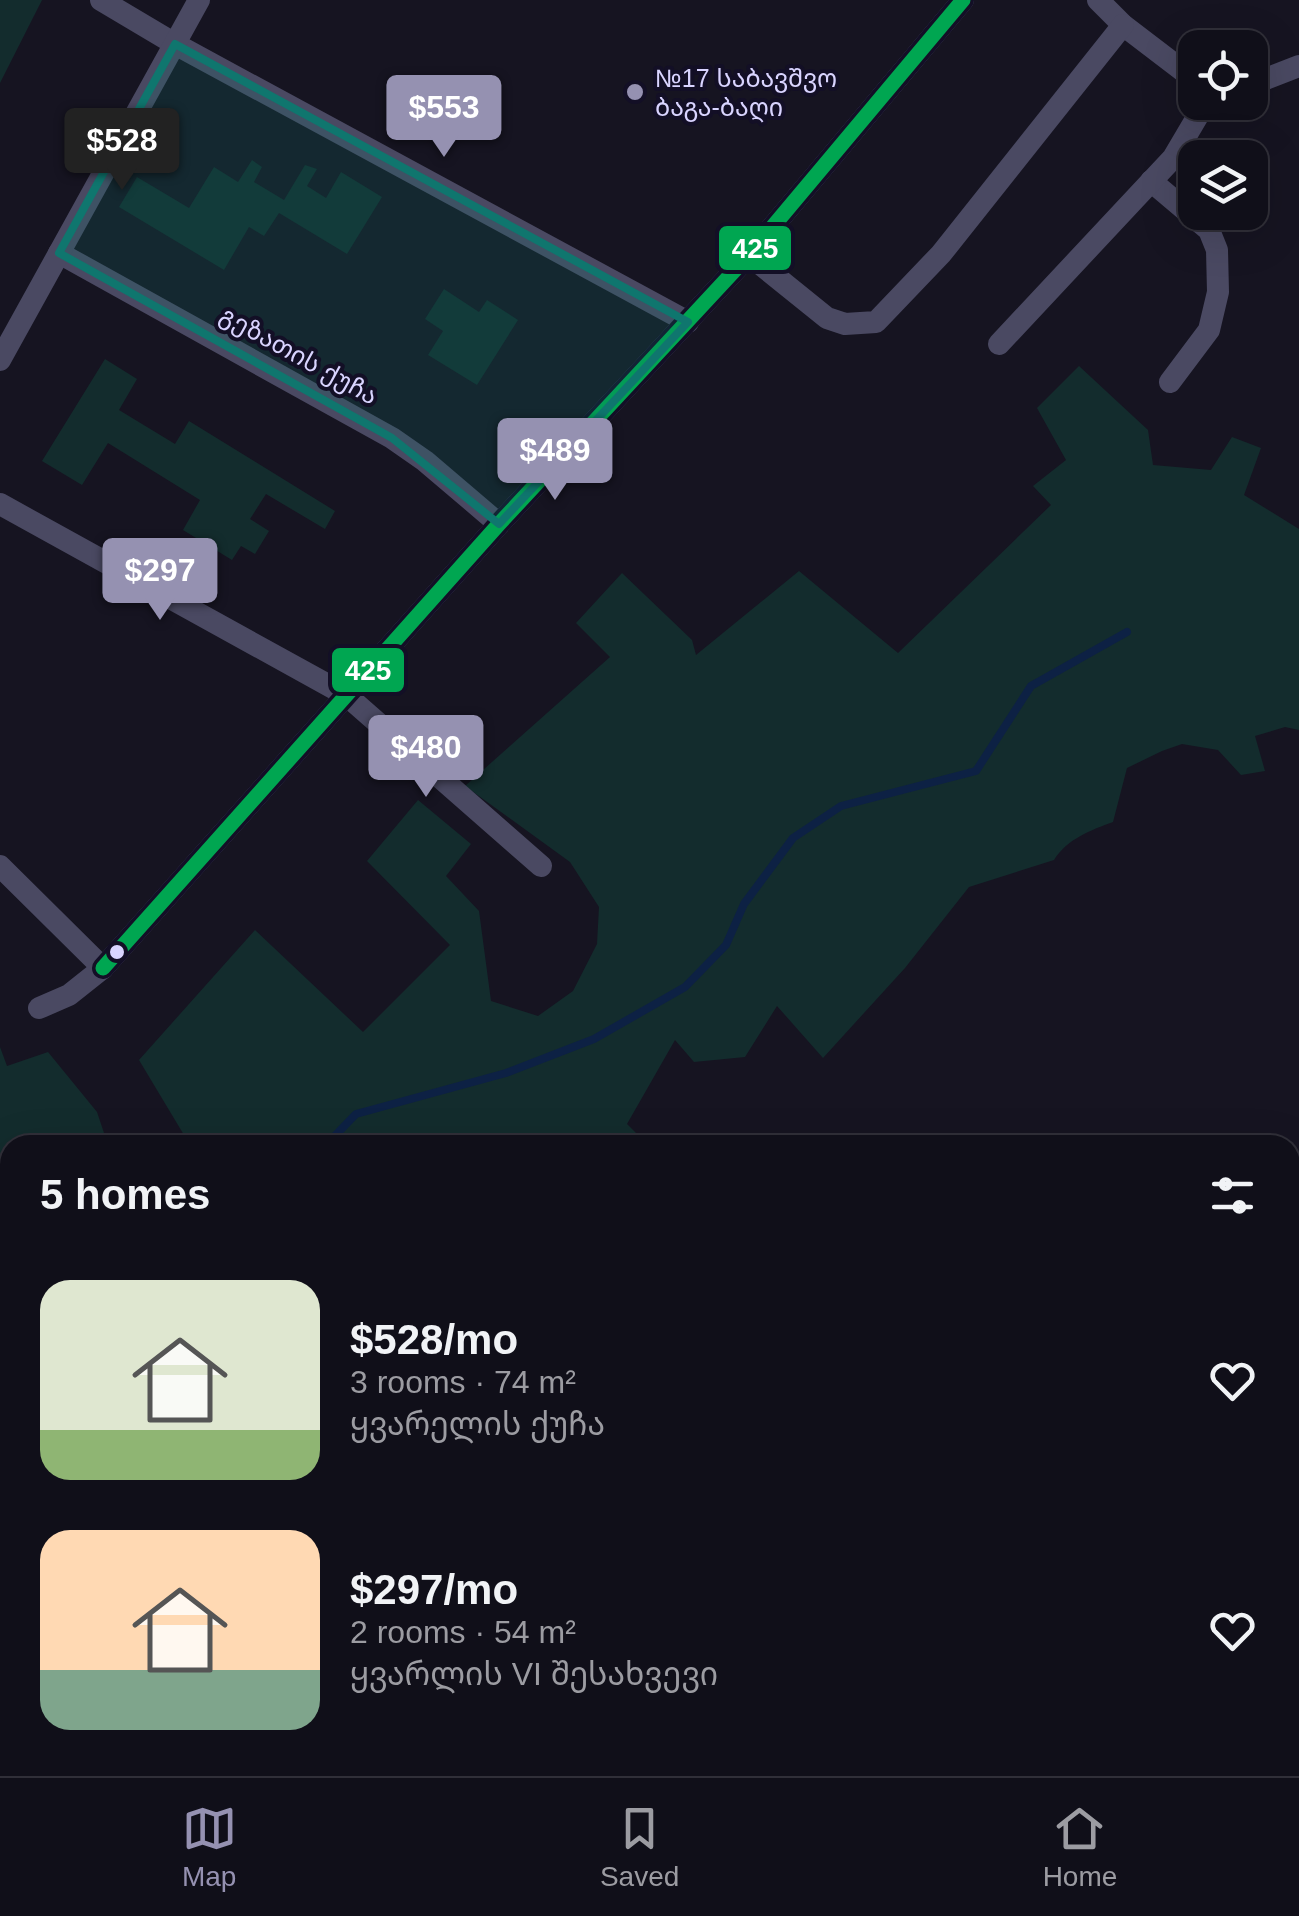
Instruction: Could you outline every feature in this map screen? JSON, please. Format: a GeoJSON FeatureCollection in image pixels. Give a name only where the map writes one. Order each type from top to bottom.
{"type":"FeatureCollection","features":[{"type":"Feature","properties":{"kind":"street"},"geometry":{"type":"LineString","coordinates":[[101,0],[174,44],[688,322]]}},
{"type":"Feature","properties":{"kind":"street"},"geometry":{"type":"LineString","coordinates":[[0,360],[199,0]]}},
{"type":"Feature","properties":{"kind":"street"},"geometry":{"type":"LineString","coordinates":[[39,1008],[69,995],[104,968],[499,524],[749,255],[964,0]]}},
{"type":"Feature","properties":{"kind":"street"},"geometry":{"type":"LineString","coordinates":[[1098,0],[1123,25],[1178,67]]}},
{"type":"Feature","properties":{"kind":"street"},"geometry":{"type":"LineString","coordinates":[[749,255],[828,318],[845,324],[876,322],[941,254],[1123,25]]}},
{"type":"Feature","properties":{"kind":"street"},"geometry":{"type":"LineString","coordinates":[[1268,79],[1299,66]]}},
{"type":"Feature","properties":{"kind":"street"},"geometry":{"type":"LineString","coordinates":[[998,344],[1152,182],[1173,158],[1195,120]]}},
{"type":"Feature","properties":{"kind":"street"},"geometry":{"type":"LineString","coordinates":[[1152,182],[1209,230],[1216,250],[1218,292],[1208,330],[1170,382]]}},
{"type":"Feature","properties":{"kind":"street","name":"გეზათის ქუჩა"},"geometry":{"type":"LineString","coordinates":[[59,254],[392,438],[499,524]]}},
{"type":"Feature","properties":{"kind":"street"},"geometry":{"type":"LineString","coordinates":[[0,504],[346,695],[540,866]]}},
{"type":"Feature","properties":{"kind":"street"},"geometry":{"type":"LineString","coordinates":[[0,866],[104,968]]}},
{"type":"Feature","properties":{"kind":"highlighted area"},"geometry":{"type":"Polygon","coordinates":[[[175,44],[688,322],[499,524],[392,438],[59,253],[175,44]]]}},
{"type":"Feature","properties":{"kind":"green space"},"geometry":{"type":"Polygon","coordinates":[[[0,0],[42,0],[0,83],[0,0]]]}},
{"type":"Feature","properties":{"kind":"green space"},"geometry":{"type":"Polygon","coordinates":[[[252,160],[262,167],[254,182],[284,200],[305,165],[317,169],[307,186],[326,198],[341,172],[382,197],[347,254],[279,213],[264,236],[249,227],[224,270],[119,207],[137,177],[189,208],[214,167],[238,182],[252,160]]]}},
{"type":"Feature","properties":{"kind":"green space"},"geometry":{"type":"Polygon","coordinates":[[[444,289],[479,312],[487,300],[518,320],[477,385],[428,355],[443,331],[425,319],[444,289]]]}},
{"type":"Feature","properties":{"kind":"green space"},"geometry":{"type":"Polygon","coordinates":[[[105,359],[137,379],[119,410],[175,444],[189,421],[335,511],[325,529],[266,494],[250,519],[269,531],[255,554],[241,546],[232,560],[183,530],[200,500],[108,443],[82,485],[42,461],[105,359]]]}},
{"type":"Feature","properties":{"kind":"green space"},"geometry":{"type":"Polygon","coordinates":[[[1079,366],[1148,430],[1153,465],[1211,470],[1232,437],[1261,448],[1244,495],[1299,529],[1299,730],[1285,727],[1255,736],[1265,771],[1241,775],[1218,750],[1182,744],[1127,768],[1113,822],[1073,841],[1054,860],[969,887],[905,968],[823,1058],[777,1006],[745,1057],[694,1062],[675,1040],[627,1124],[638,1135],[184,1135],[139,1060],[255,930],[363,1032],[450,945],[367,861],[418,800],[471,844],[446,876],[479,911],[491,1001],[538,1016],[573,991],[597,944],[599,907],[570,862],[465,786],[610,657],[576,623],[622,573],[692,640],[696,655],[799,571],[898,653],[1051,505],[1033,486],[1066,460],[1037,408],[1079,366]]]}},
{"type":"Feature","properties":{"kind":"green space"},"geometry":{"type":"Polygon","coordinates":[[[0,1047],[7,1066],[48,1052],[97,1112],[105,1135],[0,1135],[0,1047]]]}},
{"type":"Feature","properties":{"kind":"waterway"},"geometry":{"type":"LineString","coordinates":[[336,1135],[356,1114],[506,1073],[594,1039],[685,987],[726,945],[744,904],[793,838],[841,806],[976,771],[1031,686],[1127,632]]}},
{"type":"Feature","properties":{"kind":"transit line","name":"425"},"geometry":{"type":"LineString","coordinates":[[103,968],[499,524],[749,255],[963,0]]}},
{"type":"Feature","properties":{"kind":"place","name":"№17 საბავშვო ბაგა-ბაღი"},"geometry":{"type":"Point","coordinates":[635,92]}}]}
